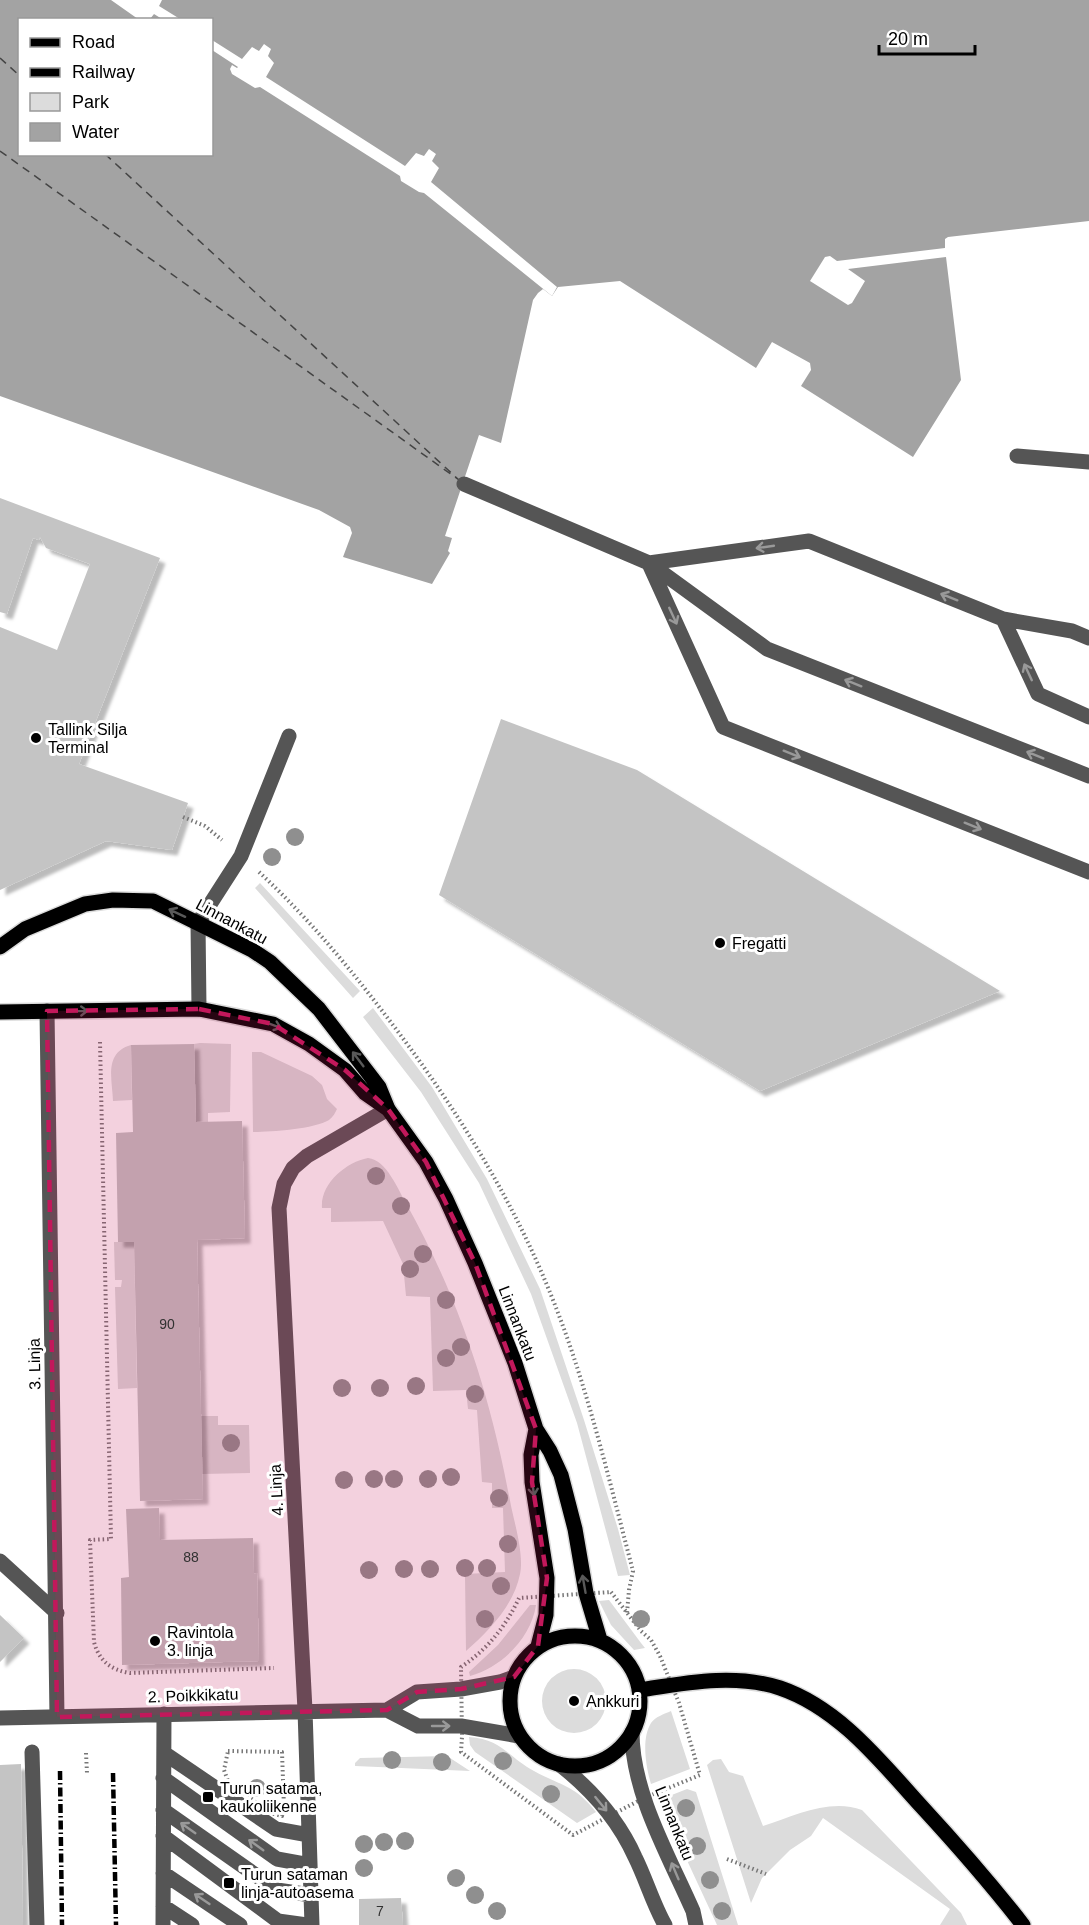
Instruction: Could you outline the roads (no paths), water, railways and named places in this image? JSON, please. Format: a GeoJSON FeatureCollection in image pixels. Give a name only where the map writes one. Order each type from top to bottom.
{"type":"FeatureCollection","features":[{"type":"Feature","properties":{"kind":"main road","name":"Linnankatu"},"geometry":{"type":"LineString","coordinates":[[0,947],[25,929],[85,904],[112,900],[153,901],[252,950],[270,962],[319,1009],[379,1087],[388,1109],[426,1162],[446,1199],[496,1313],[536,1428],[561,1475],[575,1528],[585,1593],[600,1640]]}},
{"type":"Feature","properties":{"kind":"main road","name":"Linnankatu"},"geometry":{"type":"LineString","coordinates":[[0,1012],[199,1010],[273,1024],[309,1044],[345,1070],[365,1093],[388,1109]]}},
{"type":"Feature","properties":{"kind":"main road","name":"Linnankatu"},"geometry":{"type":"LineString","coordinates":[[536,1428],[531,1455],[532,1482],[548,1578],[546,1615],[538,1646]]}},
{"type":"Feature","properties":{"kind":"main road"},"geometry":{"type":"LineString","coordinates":[[579,1635],[600,1640],[618,1652],[632,1669],[639,1690],[640,1712],[632,1732],[620,1749],[601,1761],[580,1766],[559,1764],[543,1759],[519,1736],[511,1718],[509,1699],[514,1677],[522,1662],[538,1646],[557,1637],[579,1635]]}},
{"type":"Feature","properties":{"kind":"main road"},"geometry":{"type":"LineString","coordinates":[[639,1690],[707,1681],[744,1681],[780,1688],[824,1708],[877,1756],[982,1874],[1023,1925]]}},
{"type":"Feature","properties":{"kind":"street"},"geometry":{"type":"LineString","coordinates":[[1017,456],[1089,462]]}},
{"type":"Feature","properties":{"kind":"street"},"geometry":{"type":"LineString","coordinates":[[464,484],[649,563],[766,649],[1089,776]]}},
{"type":"Feature","properties":{"kind":"street"},"geometry":{"type":"LineString","coordinates":[[649,563],[809,541],[1003,619],[1072,631],[1089,638]]}},
{"type":"Feature","properties":{"kind":"street"},"geometry":{"type":"LineString","coordinates":[[649,563],[723,727],[1089,872]]}},
{"type":"Feature","properties":{"kind":"street"},"geometry":{"type":"LineString","coordinates":[[1003,619],[1038,694],[1089,717]]}},
{"type":"Feature","properties":{"kind":"street"},"geometry":{"type":"LineString","coordinates":[[199,1010],[198,923],[241,856],[289,736]]}},
{"type":"Feature","properties":{"kind":"street","name":"3. Linja"},"geometry":{"type":"LineString","coordinates":[[47,1011],[57,1717]]}},
{"type":"Feature","properties":{"kind":"street","name":"4. Linja"},"geometry":{"type":"LineString","coordinates":[[312,1925],[305,1710],[279,1208],[284,1184],[293,1168],[307,1156],[388,1109]]}},
{"type":"Feature","properties":{"kind":"street"},"geometry":{"type":"LineString","coordinates":[[0,1561],[57,1613]]}},
{"type":"Feature","properties":{"kind":"street"},"geometry":{"type":"LineString","coordinates":[[387,1710],[417,1692],[500,1683],[514,1677]]}},
{"type":"Feature","properties":{"kind":"street","name":"2. Poikkikatu"},"geometry":{"type":"LineString","coordinates":[[0,1718],[387,1710],[418,1726],[461,1726],[519,1736]]}},
{"type":"Feature","properties":{"kind":"street"},"geometry":{"type":"LineString","coordinates":[[163,1925],[164,1714]]}},
{"type":"Feature","properties":{"kind":"street","name":"Linnankatu"},"geometry":{"type":"LineString","coordinates":[[632,1732],[634,1765],[644,1798],[693,1911],[696,1925]]}},
{"type":"Feature","properties":{"kind":"street"},"geometry":{"type":"LineString","coordinates":[[32,1752],[37,1925]]}},
{"type":"Feature","properties":{"kind":"street"},"geometry":{"type":"LineString","coordinates":[[164,1753],[276,1829],[309,1835]]}},
{"type":"Feature","properties":{"kind":"street"},"geometry":{"type":"LineString","coordinates":[[559,1764],[590,1791],[618,1827],[634,1854],[665,1925]]}},
{"type":"Feature","properties":{"kind":"street"},"geometry":{"type":"LineString","coordinates":[[163,1778],[277,1859],[310,1865]]}},
{"type":"Feature","properties":{"kind":"street"},"geometry":{"type":"LineString","coordinates":[[163,1810],[277,1890],[311,1896]]}},
{"type":"Feature","properties":{"kind":"street"},"geometry":{"type":"LineString","coordinates":[[163,1836],[278,1921],[307,1925]]}},
{"type":"Feature","properties":{"kind":"street"},"geometry":{"type":"LineString","coordinates":[[163,1873],[240,1925]]}},
{"type":"Feature","properties":{"kind":"street"},"geometry":{"type":"LineString","coordinates":[[163,1906],[192,1925]]}},
{"type":"Feature","properties":{"kind":"water"},"geometry":{"type":"Polygon","coordinates":[[[0,0],[1089,0],[1089,221],[948,237],[945,239],[945,248],[837,261],[830,256],[825,257],[810,281],[848,305],[852,303],[865,281],[848,269],[946,257],[961,380],[913,457],[801,386],[811,370],[810,363],[772,342],[756,368],[620,281],[558,287],[552,296],[543,289],[533,300],[501,443],[479,435],[445,536],[452,538],[448,551],[450,553],[432,584],[343,557],[352,533],[350,527],[319,510],[0,396],[0,0]]]}},
{"type":"Feature","properties":{"kind":"railway"},"geometry":{"type":"LineString","coordinates":[[60,1771],[62,1925]]}},
{"type":"Feature","properties":{"kind":"railway"},"geometry":{"type":"LineString","coordinates":[[113,1773],[116,1925]]}},
{"type":"Feature","properties":{"kind":"place","name":"Tallink Silja Terminal"},"geometry":{"type":"Point","coordinates":[36,738]}},
{"type":"Feature","properties":{"kind":"place","name":"Fregatti"},"geometry":{"type":"Point","coordinates":[720,943]}},
{"type":"Feature","properties":{"kind":"place","name":"Ravintola 3. linja"},"geometry":{"type":"Point","coordinates":[155,1641]}},
{"type":"Feature","properties":{"kind":"place","name":"Ankkuri"},"geometry":{"type":"Point","coordinates":[574,1701]}},
{"type":"Feature","properties":{"kind":"place","name":"Turun satama, kaukoliikenne"},"geometry":{"type":"Point","coordinates":[208,1797]}},
{"type":"Feature","properties":{"kind":"place","name":"Turun sataman linja-autoasema"},"geometry":{"type":"Point","coordinates":[229,1883]}}]}
